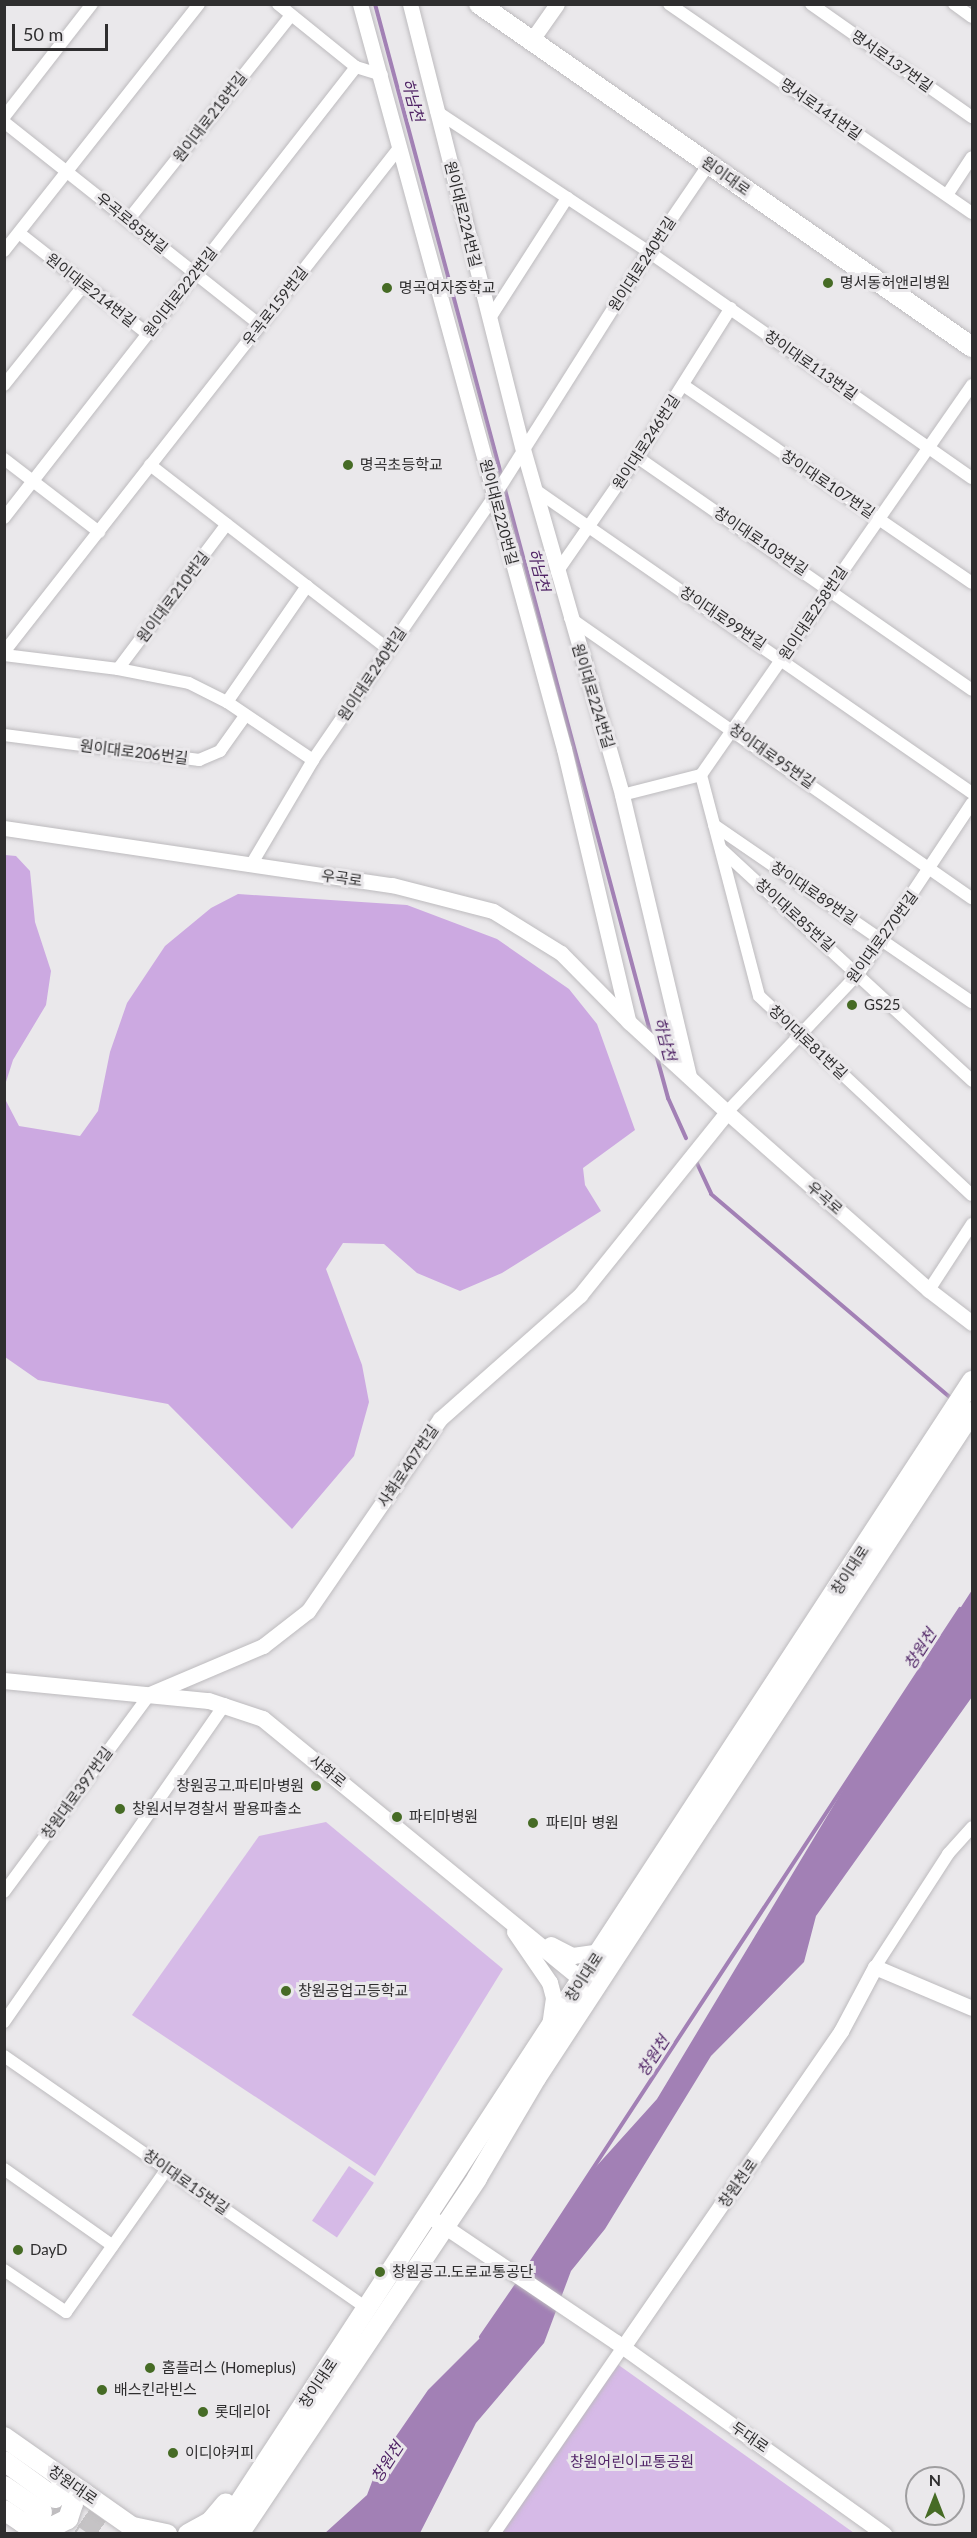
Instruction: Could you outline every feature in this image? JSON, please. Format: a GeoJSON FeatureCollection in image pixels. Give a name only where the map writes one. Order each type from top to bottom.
{"type":"FeatureCollection","features":[{"type":"Feature","properties":{"kind":"main road","name":"원이대로"},"geometry":{"type":"LineString","coordinates":[[479,4],[972,346]]}},
{"type":"Feature","properties":{"kind":"main road"},"geometry":{"type":"LineString","coordinates":[[961,1419],[971,1384]]}},
{"type":"Feature","properties":{"kind":"main road","name":"창이대로"},"geometry":{"type":"LineString","coordinates":[[219,2534],[549,2032],[589,1985],[600,1952],[961,1419]]}},
{"type":"Feature","properties":{"kind":"main road","name":"창이대로"},"geometry":{"type":"LineString","coordinates":[[239,2534],[445,2227],[536,2078],[589,1985],[961,1419]]}},
{"type":"Feature","properties":{"kind":"main road","name":"사화로"},"geometry":{"type":"LineString","coordinates":[[4,1681],[150,1694],[225,1704],[263,1719],[589,1985]]}},
{"type":"Feature","properties":{"kind":"main road"},"geometry":{"type":"LineString","coordinates":[[504,1916],[560,1952],[573,1956],[600,1952]]}},
{"type":"Feature","properties":{"kind":"main road"},"geometry":{"type":"LineString","coordinates":[[504,1916],[550,1983],[554,1998],[549,2032]]}},
{"type":"Feature","properties":{"kind":"main road","name":"창원대로"},"geometry":{"type":"LineString","coordinates":[[4,2437],[137,2530]]}},
{"type":"Feature","properties":{"kind":"main road"},"geometry":{"type":"LineString","coordinates":[[188,2534],[212,2521],[247,2475],[266,2460]]}},
{"type":"Feature","properties":{"kind":"main road"},"geometry":{"type":"LineString","coordinates":[[4,2461],[48,2505],[4,2486]]}},
{"type":"Feature","properties":{"kind":"main road"},"geometry":{"type":"LineString","coordinates":[[22,2522],[52,2527],[68,2519],[73,2504],[71,2495],[56,2473]]}},
{"type":"Feature","properties":{"kind":"main road"},"geometry":{"type":"LineString","coordinates":[[4,2510],[40,2534]]}},
{"type":"Feature","properties":{"kind":"main road"},"geometry":{"type":"LineString","coordinates":[[137,2530],[167,2534]]}},
{"type":"Feature","properties":{"kind":"street"},"geometry":{"type":"LineString","coordinates":[[4,120],[92,4]]}},
{"type":"Feature","properties":{"kind":"street"},"geometry":{"type":"LineString","coordinates":[[4,251],[199,4]]}},
{"type":"Feature","properties":{"kind":"street"},"geometry":{"type":"LineString","coordinates":[[278,4],[356,66],[382,75]]}},
{"type":"Feature","properties":{"kind":"street","name":"원이대로220번길"},"geometry":{"type":"LineString","coordinates":[[360,4],[382,75],[399,148],[496,492],[564,749],[632,1025]]}},
{"type":"Feature","properties":{"kind":"street","name":"원이대로224번길"},"geometry":{"type":"LineString","coordinates":[[410,4],[490,318],[521,453],[534,489],[622,795],[684,1072]]}},
{"type":"Feature","properties":{"kind":"street"},"geometry":{"type":"LineString","coordinates":[[531,41],[557,4]]}},
{"type":"Feature","properties":{"kind":"street","name":"명서로137번길"},"geometry":{"type":"LineString","coordinates":[[811,4],[972,117]]}},
{"type":"Feature","properties":{"kind":"street"},"geometry":{"type":"LineString","coordinates":[[954,4],[972,17]]}},
{"type":"Feature","properties":{"kind":"street","name":"명서로141번길"},"geometry":{"type":"LineString","coordinates":[[672,5],[972,213]]}},
{"type":"Feature","properties":{"kind":"street","name":"원이대로218번길"},"geometry":{"type":"LineString","coordinates":[[129,219],[291,15]]}},
{"type":"Feature","properties":{"kind":"street","name":"원이대로222번길"},"geometry":{"type":"LineString","coordinates":[[4,518],[356,66]]}},
{"type":"Feature","properties":{"kind":"street"},"geometry":{"type":"LineString","coordinates":[[436,111],[649,252]]}},
{"type":"Feature","properties":{"kind":"street","name":"우곡로85번길"},"geometry":{"type":"LineString","coordinates":[[4,120],[66,172],[129,219],[194,274],[260,325]]}},
{"type":"Feature","properties":{"kind":"street","name":"우곡로159번길"},"geometry":{"type":"LineString","coordinates":[[4,654],[399,148]]}},
{"type":"Feature","properties":{"kind":"street"},"geometry":{"type":"LineString","coordinates":[[946,195],[972,157]]}},
{"type":"Feature","properties":{"kind":"street","name":"원이대로240번길"},"geometry":{"type":"LineString","coordinates":[[251,865],[313,760],[496,492],[649,252],[709,164]]}},
{"type":"Feature","properties":{"kind":"street"},"geometry":{"type":"LineString","coordinates":[[490,318],[567,198]]}},
{"type":"Feature","properties":{"kind":"street","name":"원이대로214번길"},"geometry":{"type":"LineString","coordinates":[[19,233],[148,334]]}},
{"type":"Feature","properties":{"kind":"street","name":"원이대로214번길"},"geometry":{"type":"LineString","coordinates":[[19,233],[148,334]]}},
{"type":"Feature","properties":{"kind":"street","name":"창이대로113번길"},"geometry":{"type":"LineString","coordinates":[[649,252],[972,478]]}},
{"type":"Feature","properties":{"kind":"street"},"geometry":{"type":"LineString","coordinates":[[4,385],[84,285]]}},
{"type":"Feature","properties":{"kind":"street","name":"원이대로246번길"},"geometry":{"type":"LineString","coordinates":[[557,572],[637,457],[731,308]]}},
{"type":"Feature","properties":{"kind":"street","name":"창이대로107번길"},"geometry":{"type":"LineString","coordinates":[[683,385],[972,583]]}},
{"type":"Feature","properties":{"kind":"street","name":"원이대로258번길"},"geometry":{"type":"LineString","coordinates":[[701,775],[829,588],[930,449],[972,385]]}},
{"type":"Feature","properties":{"kind":"street","name":"창이대로103번길"},"geometry":{"type":"LineString","coordinates":[[637,457],[829,588],[972,690]]}},
{"type":"Feature","properties":{"kind":"street"},"geometry":{"type":"LineString","coordinates":[[4,459],[99,532]]}},
{"type":"Feature","properties":{"kind":"street"},"geometry":{"type":"LineString","coordinates":[[150,465],[388,649]]}},
{"type":"Feature","properties":{"kind":"street","name":"창이대로99번길"},"geometry":{"type":"LineString","coordinates":[[534,489],[782,658],[972,793]]}},
{"type":"Feature","properties":{"kind":"street","name":"원이대로210번길"},"geometry":{"type":"LineString","coordinates":[[118,669],[227,524]]}},
{"type":"Feature","properties":{"kind":"street"},"geometry":{"type":"LineString","coordinates":[[227,702],[307,586]]}},
{"type":"Feature","properties":{"kind":"street","name":"창이대로95번길"},"geometry":{"type":"LineString","coordinates":[[569,617],[734,729],[972,898]]}},
{"type":"Feature","properties":{"kind":"street"},"geometry":{"type":"LineString","coordinates":[[4,654],[118,669],[189,683],[227,702],[313,760]]}},
{"type":"Feature","properties":{"kind":"street","name":"원이대로206번길"},"geometry":{"type":"LineString","coordinates":[[4,735],[199,760],[220,751],[245,716]]}},
{"type":"Feature","properties":{"kind":"street"},"geometry":{"type":"LineString","coordinates":[[622,795],[701,775]]}},
{"type":"Feature","properties":{"kind":"street","name":"창이대로81번길"},"geometry":{"type":"LineString","coordinates":[[701,775],[759,996],[972,1195]]}},
{"type":"Feature","properties":{"kind":"street","name":"원이대로270번길"},"geometry":{"type":"LineString","coordinates":[[727,1112],[859,973],[972,803]]}},
{"type":"Feature","properties":{"kind":"street","name":"창이대로89번길"},"geometry":{"type":"LineString","coordinates":[[714,825],[972,1002]]}},
{"type":"Feature","properties":{"kind":"street","name":"우곡로"},"geometry":{"type":"LineString","coordinates":[[4,828],[392,885],[493,911],[561,953],[632,1025],[727,1112],[929,1290],[972,1323]]}},
{"type":"Feature","properties":{"kind":"street","name":"창이대로85번길"},"geometry":{"type":"LineString","coordinates":[[721,849],[859,973],[972,1081]]}},
{"type":"Feature","properties":{"kind":"street","name":"사화로407번길"},"geometry":{"type":"LineString","coordinates":[[150,1694],[263,1646],[308,1611],[440,1419],[580,1295],[727,1112]]}},
{"type":"Feature","properties":{"kind":"street"},"geometry":{"type":"LineString","coordinates":[[929,1290],[972,1224]]}},
{"type":"Feature","properties":{"kind":"street","name":"창원대로397번길"},"geometry":{"type":"LineString","coordinates":[[4,1892],[150,1694]]}},
{"type":"Feature","properties":{"kind":"street"},"geometry":{"type":"LineString","coordinates":[[4,2022],[225,1704]]}},
{"type":"Feature","properties":{"kind":"street","name":"창원천로"},"geometry":{"type":"LineString","coordinates":[[494,2534],[620,2344],[842,2031],[875,1966],[948,1854],[972,1827]]}},
{"type":"Feature","properties":{"kind":"street"},"geometry":{"type":"LineString","coordinates":[[875,1966],[972,2008]]}},
{"type":"Feature","properties":{"kind":"street","name":"창이대로15번길"},"geometry":{"type":"LineString","coordinates":[[4,2056],[368,2308]]}},
{"type":"Feature","properties":{"kind":"street"},"geometry":{"type":"LineString","coordinates":[[4,2169],[113,2246]]}},
{"type":"Feature","properties":{"kind":"street"},"geometry":{"type":"LineString","coordinates":[[4,2270],[66,2312],[167,2169]]}},
{"type":"Feature","properties":{"kind":"street"},"geometry":{"type":"LineString","coordinates":[[429,2216],[445,2227]]}},
{"type":"Feature","properties":{"kind":"street","name":"두대로"},"geometry":{"type":"LineString","coordinates":[[445,2227],[465,2243],[620,2344],[884,2534]]}},
{"type":"Feature","properties":{"kind":"green space"},"geometry":{"type":"Polygon","coordinates":[[[326,1822],[503,1969],[375,2176],[132,2015],[259,1836],[326,1822]]]}},
{"type":"Feature","properties":{"kind":"green space"},"geometry":{"type":"Polygon","coordinates":[[[349,2166],[374,2183],[337,2237],[312,2221],[349,2166]]]}},
{"type":"Feature","properties":{"kind":"green space","name":"창원어린이교통공원"},"geometry":{"type":"Polygon","coordinates":[[[613,2361],[854,2533],[495,2534],[613,2361]]]}},
{"type":"Feature","properties":{"kind":"shaded area"},"geometry":{"type":"Polygon","coordinates":[[[5,855],[16,856],[30,871],[35,922],[51,971],[46,1005],[13,1060],[5,1085],[5,855]]]}},
{"type":"Feature","properties":{"kind":"shaded area"},"geometry":{"type":"Polygon","coordinates":[[[238,894],[407,905],[497,939],[569,989],[597,1024],[635,1130],[583,1168],[585,1185],[601,1211],[502,1273],[460,1291],[417,1273],[384,1244],[343,1243],[326,1269],[362,1365],[369,1402],[354,1456],[292,1529],[168,1404],[38,1380],[5,1357],[5,1099],[19,1126],[80,1136],[98,1111],[110,1052],[127,1003],[165,946],[211,908],[238,894]]]}},
{"type":"Feature","properties":{"kind":"water"},"geometry":{"type":"Polygon","coordinates":[[[972,1590],[972,1697],[816,1916],[804,1962],[711,2056],[605,2229],[571,2271],[544,2343],[476,2423],[420,2533],[324,2534],[367,2495],[381,2458],[428,2390],[481,2337],[593,2170],[657,2099],[841,1793],[972,1590]]]}},
{"type":"Feature","properties":{"kind":"waterway","name":"하남천"},"geometry":{"type":"LineString","coordinates":[[375,4],[502,479]]}},
{"type":"Feature","properties":{"kind":"waterway","name":"하남천"},"geometry":{"type":"LineString","coordinates":[[504,486],[651,1035]]}},
{"type":"Feature","properties":{"kind":"waterway","name":"하남천"},"geometry":{"type":"LineString","coordinates":[[656,1054],[668,1098],[686,1138]]}},
{"type":"Feature","properties":{"kind":"waterway"},"geometry":{"type":"LineString","coordinates":[[695,1159],[711,1194],[952,1399]]}},
{"type":"Feature","properties":{"kind":"waterway","name":"창원천"},"geometry":{"type":"LineString","coordinates":[[525,2272],[960,1609]]}},
{"type":"Feature","properties":{"kind":"waterway","name":"창원천"},"geometry":{"type":"LineString","coordinates":[[481,2337],[516,2286]]}},
{"type":"Feature","properties":{"kind":"tunnel"},"geometry":{"type":"LineString","coordinates":[[59,2501],[106,2534]]}},
{"type":"Feature","properties":{"kind":"tunnel"},"geometry":{"type":"LineString","coordinates":[[49,2516],[76,2534]]}},
{"type":"Feature","properties":{"kind":"place","name":"명서동허앤리병원"},"geometry":{"type":"Point","coordinates":[828,283]}},
{"type":"Feature","properties":{"kind":"place","name":"명곡여자중학교"},"geometry":{"type":"Point","coordinates":[387,288]}},
{"type":"Feature","properties":{"kind":"place","name":"명곡초등학교"},"geometry":{"type":"Point","coordinates":[348,465]}},
{"type":"Feature","properties":{"kind":"place","name":"GS25"},"geometry":{"type":"Point","coordinates":[852,1005]}},
{"type":"Feature","properties":{"kind":"place","name":"창원공고.파티마병원"},"geometry":{"type":"Point","coordinates":[316,1786]}},
{"type":"Feature","properties":{"kind":"place","name":"창원서부경찰서 팔용파출소"},"geometry":{"type":"Point","coordinates":[120,1809]}},
{"type":"Feature","properties":{"kind":"place","name":"파티마병원"},"geometry":{"type":"Point","coordinates":[397,1817]}},
{"type":"Feature","properties":{"kind":"place","name":"파티마 병원"},"geometry":{"type":"Point","coordinates":[533,1823]}},
{"type":"Feature","properties":{"kind":"place","name":"창원공업고등학교"},"geometry":{"type":"Point","coordinates":[286,1991]}},
{"type":"Feature","properties":{"kind":"place","name":"DayD"},"geometry":{"type":"Point","coordinates":[18,2250]}},
{"type":"Feature","properties":{"kind":"place","name":"창원공고.도로교통공단"},"geometry":{"type":"Point","coordinates":[380,2272]}},
{"type":"Feature","properties":{"kind":"place","name":"홈플러스 (Homeplus)"},"geometry":{"type":"Point","coordinates":[150,2368]}},
{"type":"Feature","properties":{"kind":"place","name":"배스킨라빈스"},"geometry":{"type":"Point","coordinates":[102,2390]}},
{"type":"Feature","properties":{"kind":"place","name":"롯데리아"},"geometry":{"type":"Point","coordinates":[203,2412]}},
{"type":"Feature","properties":{"kind":"place","name":"이디야커피"},"geometry":{"type":"Point","coordinates":[173,2453]}}]}
